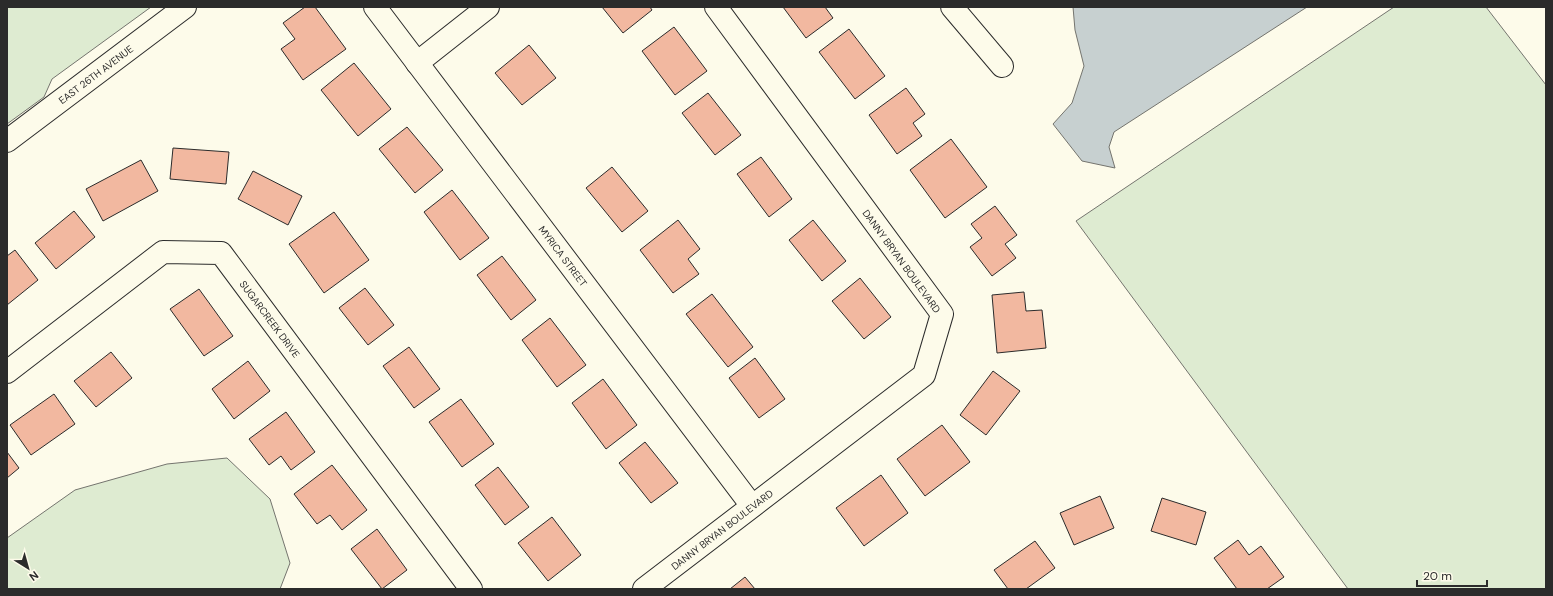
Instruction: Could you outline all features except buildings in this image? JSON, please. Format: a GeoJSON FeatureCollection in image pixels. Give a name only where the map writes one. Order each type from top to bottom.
{"type":"FeatureCollection","features":[{"type":"Feature","properties":{"kind":"street","name":"EAST 26TH AVENUE"},"geometry":{"type":"LineString","coordinates":[[7,141],[185,7]]}},
{"type":"Feature","properties":{"kind":"street","name":"MYRICA STREET"},"geometry":{"type":"LineString","coordinates":[[375,7],[752,506]]}},
{"type":"Feature","properties":{"kind":"street"},"geometry":{"type":"LineString","coordinates":[[417,63],[488,7]]}},
{"type":"Feature","properties":{"kind":"street","name":"DANNY BRYAN BOULEVARD"},"geometry":{"type":"LineString","coordinates":[[644,589],[924,375],[942,314],[716,7]]}},
{"type":"Feature","properties":{"kind":"street"},"geometry":{"type":"LineString","coordinates":[[952,7],[1002,66]]}},
{"type":"Feature","properties":{"kind":"street","name":"SUGARCREEK DRIVE"},"geometry":{"type":"LineString","coordinates":[[7,372],[163,252],[221,253],[471,589]]}},
{"type":"Feature","properties":{"kind":"green space"},"geometry":{"type":"Polygon","coordinates":[[[7,7],[151,7],[52,79],[44,97],[7,124],[7,7]]]}},
{"type":"Feature","properties":{"kind":"green space"},"geometry":{"type":"Polygon","coordinates":[[[1394,7],[1486,7],[1546,85],[1546,589],[1348,589],[1076,221],[1394,7]]]}},
{"type":"Feature","properties":{"kind":"green space"},"geometry":{"type":"Polygon","coordinates":[[[227,458],[270,499],[290,563],[280,589],[7,589],[7,538],[75,490],[167,464],[227,458]]]}},
{"type":"Feature","properties":{"kind":"shaded area"},"geometry":{"type":"Polygon","coordinates":[[[1073,7],[1307,7],[1114,132],[1109,147],[1115,168],[1082,161],[1053,124],[1072,103],[1084,66],[1075,30],[1073,7]]]}}]}
